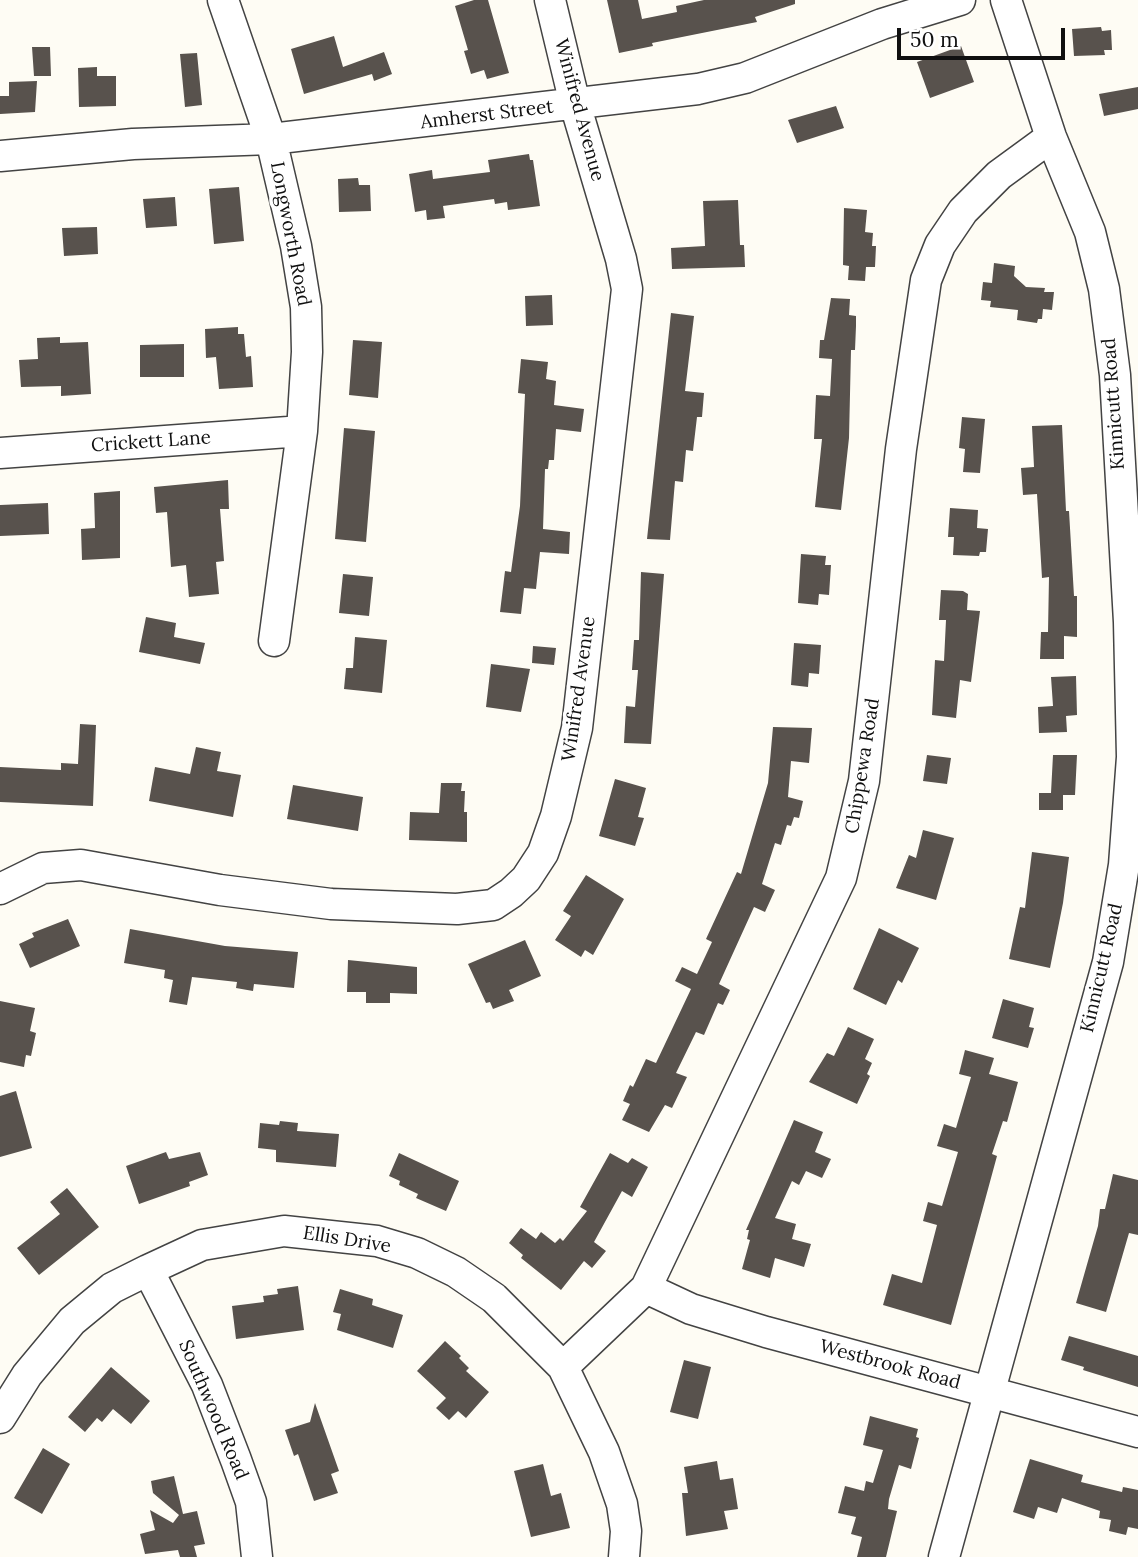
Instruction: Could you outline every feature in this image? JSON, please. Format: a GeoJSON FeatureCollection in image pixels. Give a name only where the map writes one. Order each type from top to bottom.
{"type":"FeatureCollection","features":[{"type":"Feature","properties":{"kind":"street","name":"Longworth Road"},"geometry":{"type":"LineString","coordinates":[[223,0],[271,139],[296,246],[306,307],[307,352],[302,431],[274,641]]}},
{"type":"Feature","properties":{"kind":"street","name":"Winifred Avenue"},"geometry":{"type":"LineString","coordinates":[[0,889],[43,868],[80,865],[220,890],[331,904],[457,909],[493,905],[526,879],[543,853],[556,816],[577,728],[627,289],[621,259],[575,104],[550,0]]}},
{"type":"Feature","properties":{"kind":"street","name":"Amherst Street"},"geometry":{"type":"LineString","coordinates":[[0,156],[133,144],[271,139],[698,89],[745,78],[881,24],[960,0]]}},
{"type":"Feature","properties":{"kind":"street","name":"Kinnicutt Road"},"geometry":{"type":"LineString","coordinates":[[944,1557],[1108,962],[1124,865],[1132,731],[1128,429],[1115,375],[1101,278],[1090,232],[1051,137],[1006,0]]}},
{"type":"Feature","properties":{"kind":"street","name":"Chippewa Road"},"geometry":{"type":"LineString","coordinates":[[563,1367],[646,1288],[841,878],[851,845],[869,743],[901,449],[926,281],[940,245],[963,212],[999,175],[1051,137]]}},
{"type":"Feature","properties":{"kind":"street","name":"Crickett Lane"},"geometry":{"type":"LineString","coordinates":[[0,453],[302,431]]}},
{"type":"Feature","properties":{"kind":"street","name":"Ellis Drive"},"geometry":{"type":"LineString","coordinates":[[3,1403],[72,1321],[112,1288],[202,1245],[284,1231],[377,1241],[417,1253],[466,1278],[494,1298],[563,1367],[604,1452],[622,1504],[626,1531],[624,1557]]}},
{"type":"Feature","properties":{"kind":"street","name":"Southwood Road"},"geometry":{"type":"LineString","coordinates":[[148,1270],[207,1385],[236,1460],[251,1502],[257,1557]]}},
{"type":"Feature","properties":{"kind":"street","name":"Westbrook Road"},"geometry":{"type":"LineString","coordinates":[[646,1288],[691,1310],[1138,1432]]}},
{"type":"Feature","properties":{"kind":"building"},"geometry":{"type":"Polygon","coordinates":[[[474,0],[488,0],[509,73],[487,79],[484,70],[471,74],[464,51],[468,50],[455,6],[474,0]]]}},
{"type":"Feature","properties":{"kind":"building"},"geometry":{"type":"Polygon","coordinates":[[[607,0],[638,0],[642,19],[677,12],[676,6],[704,0],[795,0],[795,4],[755,17],[757,22],[652,43],[653,46],[619,53],[607,0]]]}},
{"type":"Feature","properties":{"kind":"building"},"geometry":{"type":"Polygon","coordinates":[[[1101,27],[1102,31],[1111,30],[1112,50],[1104,50],[1105,55],[1074,56],[1072,29],[1101,27]]]}},
{"type":"Feature","properties":{"kind":"building"},"geometry":{"type":"Polygon","coordinates":[[[334,36],[343,67],[384,52],[392,74],[374,81],[372,74],[304,94],[291,49],[334,36]]]}},
{"type":"Feature","properties":{"kind":"building"},"geometry":{"type":"Polygon","coordinates":[[[961,46],[974,82],[930,98],[917,62],[961,46]]]}},
{"type":"Feature","properties":{"kind":"building"},"geometry":{"type":"Polygon","coordinates":[[[32,47],[50,47],[51,76],[34,76],[32,47]]]}},
{"type":"Feature","properties":{"kind":"building"},"geometry":{"type":"Polygon","coordinates":[[[197,53],[202,105],[185,107],[180,54],[197,53]]]}},
{"type":"Feature","properties":{"kind":"building"},"geometry":{"type":"Polygon","coordinates":[[[97,67],[97,76],[116,76],[116,106],[79,107],[78,68],[97,67]]]}},
{"type":"Feature","properties":{"kind":"building"},"geometry":{"type":"Polygon","coordinates":[[[37,81],[35,112],[0,114],[0,96],[9,96],[9,82],[37,81]]]}},
{"type":"Feature","properties":{"kind":"building"},"geometry":{"type":"Polygon","coordinates":[[[1138,87],[1138,109],[1104,116],[1099,94],[1138,87]]]}},
{"type":"Feature","properties":{"kind":"building"},"geometry":{"type":"Polygon","coordinates":[[[836,106],[844,128],[797,143],[788,120],[836,106]]]}},
{"type":"Feature","properties":{"kind":"building"},"geometry":{"type":"Polygon","coordinates":[[[529,154],[530,160],[533,160],[540,206],[508,210],[507,202],[495,204],[494,199],[443,206],[445,218],[427,220],[426,210],[415,212],[409,174],[432,170],[433,179],[490,172],[488,160],[529,154]]]}},
{"type":"Feature","properties":{"kind":"building"},"geometry":{"type":"Polygon","coordinates":[[[358,178],[359,185],[370,185],[371,211],[339,212],[338,179],[358,178]]]}},
{"type":"Feature","properties":{"kind":"building"},"geometry":{"type":"Polygon","coordinates":[[[239,187],[244,241],[214,244],[209,189],[239,187]]]}},
{"type":"Feature","properties":{"kind":"building"},"geometry":{"type":"Polygon","coordinates":[[[175,197],[177,226],[146,228],[143,199],[175,197]]]}},
{"type":"Feature","properties":{"kind":"building"},"geometry":{"type":"Polygon","coordinates":[[[738,200],[740,245],[744,245],[745,267],[672,269],[671,248],[705,246],[703,201],[738,200]]]}},
{"type":"Feature","properties":{"kind":"building"},"geometry":{"type":"Polygon","coordinates":[[[844,208],[867,210],[865,232],[873,233],[872,246],[876,246],[875,267],[866,267],[865,281],[848,280],[849,266],[843,265],[844,208]]]}},
{"type":"Feature","properties":{"kind":"building"},"geometry":{"type":"Polygon","coordinates":[[[97,227],[98,254],[64,256],[62,228],[97,227]]]}},
{"type":"Feature","properties":{"kind":"building"},"geometry":{"type":"Polygon","coordinates":[[[994,263],[1015,266],[1014,276],[1026,287],[1045,288],[1044,292],[1054,292],[1052,310],[1043,309],[1042,319],[1038,319],[1037,323],[1017,320],[1018,310],[990,307],[991,301],[981,300],[983,282],[992,283],[994,263]]]}},
{"type":"Feature","properties":{"kind":"building"},"geometry":{"type":"Polygon","coordinates":[[[552,295],[553,325],[526,326],[525,296],[552,295]]]}},
{"type":"Feature","properties":{"kind":"building"},"geometry":{"type":"Polygon","coordinates":[[[831,298],[850,299],[849,315],[856,316],[855,350],[851,350],[849,438],[841,510],[815,507],[822,439],[814,439],[816,395],[830,396],[832,359],[819,358],[820,340],[824,340],[831,298]]]}},
{"type":"Feature","properties":{"kind":"building"},"geometry":{"type":"Polygon","coordinates":[[[671,313],[694,316],[685,391],[704,393],[702,417],[697,417],[693,451],[686,450],[683,482],[675,481],[670,540],[647,539],[671,313]]]}},
{"type":"Feature","properties":{"kind":"building"},"geometry":{"type":"Polygon","coordinates":[[[238,327],[238,334],[244,334],[246,357],[251,356],[253,387],[219,389],[216,357],[206,358],[205,329],[238,327]]]}},
{"type":"Feature","properties":{"kind":"building"},"geometry":{"type":"Polygon","coordinates":[[[60,337],[60,343],[88,342],[91,394],[61,396],[61,386],[21,387],[19,360],[38,359],[37,338],[60,337]]]}},
{"type":"Feature","properties":{"kind":"building"},"geometry":{"type":"Polygon","coordinates":[[[353,340],[382,342],[378,398],[349,395],[353,340]]]}},
{"type":"Feature","properties":{"kind":"building"},"geometry":{"type":"Polygon","coordinates":[[[184,344],[184,377],[140,377],[140,345],[184,344]]]}},
{"type":"Feature","properties":{"kind":"building"},"geometry":{"type":"Polygon","coordinates":[[[521,359],[548,362],[546,379],[556,381],[554,405],[584,409],[581,432],[556,429],[554,460],[549,460],[548,469],[545,469],[543,529],[570,532],[569,554],[540,552],[536,589],[524,588],[521,614],[500,612],[505,571],[511,572],[520,506],[525,394],[518,393],[521,359]]]}},
{"type":"Feature","properties":{"kind":"building"},"geometry":{"type":"Polygon","coordinates":[[[962,417],[985,419],[980,473],[963,472],[965,449],[959,448],[962,417]]]}},
{"type":"Feature","properties":{"kind":"building"},"geometry":{"type":"Polygon","coordinates":[[[1062,425],[1066,511],[1069,511],[1074,596],[1077,596],[1077,637],[1064,636],[1064,659],[1040,659],[1041,632],[1048,632],[1049,577],[1042,578],[1037,494],[1023,495],[1021,468],[1034,467],[1032,426],[1062,425]]]}},
{"type":"Feature","properties":{"kind":"building"},"geometry":{"type":"Polygon","coordinates":[[[344,428],[375,431],[366,542],[335,539],[344,428]]]}},
{"type":"Feature","properties":{"kind":"building"},"geometry":{"type":"Polygon","coordinates":[[[228,480],[229,509],[220,509],[224,561],[216,562],[219,594],[189,597],[186,565],[171,567],[167,512],[156,513],[154,487],[228,480]]]}},
{"type":"Feature","properties":{"kind":"building"},"geometry":{"type":"Polygon","coordinates":[[[120,491],[120,558],[82,560],[81,529],[95,528],[94,493],[120,491]]]}},
{"type":"Feature","properties":{"kind":"building"},"geometry":{"type":"Polygon","coordinates":[[[48,503],[49,534],[0,536],[0,505],[48,503]]]}},
{"type":"Feature","properties":{"kind":"building"},"geometry":{"type":"Polygon","coordinates":[[[950,508],[978,510],[977,528],[988,529],[986,552],[980,552],[979,556],[953,555],[954,537],[948,537],[950,508]]]}},
{"type":"Feature","properties":{"kind":"building"},"geometry":{"type":"Polygon","coordinates":[[[801,554],[826,556],[825,565],[831,565],[829,595],[819,594],[818,605],[798,603],[801,554]]]}},
{"type":"Feature","properties":{"kind":"building"},"geometry":{"type":"Polygon","coordinates":[[[641,572],[664,574],[651,744],[624,743],[626,706],[635,707],[638,670],[632,670],[634,640],[639,640],[641,572]]]}},
{"type":"Feature","properties":{"kind":"building"},"geometry":{"type":"Polygon","coordinates":[[[343,574],[373,577],[369,616],[339,613],[343,574]]]}},
{"type":"Feature","properties":{"kind":"building"},"geometry":{"type":"Polygon","coordinates":[[[941,590],[963,591],[968,594],[967,610],[980,611],[971,682],[960,680],[956,718],[932,715],[935,660],[944,661],[946,620],[939,620],[941,590]]]}},
{"type":"Feature","properties":{"kind":"building"},"geometry":{"type":"Polygon","coordinates":[[[146,617],[176,623],[174,637],[205,643],[200,664],[139,652],[146,617]]]}},
{"type":"Feature","properties":{"kind":"building"},"geometry":{"type":"Polygon","coordinates":[[[355,637],[387,640],[382,693],[344,689],[346,668],[353,668],[355,637]]]}},
{"type":"Feature","properties":{"kind":"building"},"geometry":{"type":"Polygon","coordinates":[[[794,643],[821,645],[819,674],[809,673],[808,687],[791,685],[794,643]]]}},
{"type":"Feature","properties":{"kind":"building"},"geometry":{"type":"Polygon","coordinates":[[[533,646],[556,648],[554,665],[532,663],[533,646]]]}},
{"type":"Feature","properties":{"kind":"building"},"geometry":{"type":"Polygon","coordinates":[[[491,664],[530,669],[521,712],[486,707],[491,664]]]}},
{"type":"Feature","properties":{"kind":"building"},"geometry":{"type":"Polygon","coordinates":[[[1076,676],[1077,715],[1066,716],[1067,732],[1039,733],[1038,707],[1053,706],[1051,677],[1076,676]]]}},
{"type":"Feature","properties":{"kind":"building"},"geometry":{"type":"Polygon","coordinates":[[[80,724],[96,725],[93,806],[0,802],[0,767],[61,770],[61,763],[78,764],[80,724]]]}},
{"type":"Feature","properties":{"kind":"building"},"geometry":{"type":"Polygon","coordinates":[[[773,727],[812,728],[809,763],[791,761],[788,797],[803,801],[799,818],[794,817],[791,826],[787,825],[781,845],[775,843],[762,884],[775,890],[765,912],[754,907],[719,984],[730,990],[723,1005],[718,1003],[704,1035],[696,1032],[676,1073],[687,1077],[672,1108],[665,1105],[649,1132],[622,1120],[630,1104],[623,1101],[646,1059],[656,1063],[691,989],[675,981],[682,967],[697,974],[712,942],[706,939],[737,872],[741,874],[768,783],[773,727]]]}},
{"type":"Feature","properties":{"kind":"building"},"geometry":{"type":"Polygon","coordinates":[[[196,747],[221,752],[217,771],[241,775],[233,817],[149,801],[155,767],[190,774],[196,747]]]}},
{"type":"Feature","properties":{"kind":"building"},"geometry":{"type":"Polygon","coordinates":[[[927,755],[951,758],[947,784],[923,781],[927,755]]]}},
{"type":"Feature","properties":{"kind":"building"},"geometry":{"type":"Polygon","coordinates":[[[1053,755],[1077,755],[1075,795],[1063,795],[1063,810],[1039,810],[1039,793],[1051,793],[1053,755]]]}},
{"type":"Feature","properties":{"kind":"building"},"geometry":{"type":"Polygon","coordinates":[[[615,779],[646,788],[638,817],[644,818],[635,846],[599,836],[615,779]]]}},
{"type":"Feature","properties":{"kind":"building"},"geometry":{"type":"Polygon","coordinates":[[[441,783],[462,783],[461,791],[465,791],[464,812],[467,812],[467,842],[409,840],[410,812],[439,813],[441,783]]]}},
{"type":"Feature","properties":{"kind":"building"},"geometry":{"type":"Polygon","coordinates":[[[293,785],[363,797],[358,831],[287,819],[293,785]]]}},
{"type":"Feature","properties":{"kind":"building"},"geometry":{"type":"Polygon","coordinates":[[[923,830],[954,838],[936,900],[896,888],[909,855],[916,858],[923,830]]]}},
{"type":"Feature","properties":{"kind":"building"},"geometry":{"type":"Polygon","coordinates":[[[1032,852],[1069,857],[1050,968],[1009,959],[1020,907],[1025,908],[1032,852]]]}},
{"type":"Feature","properties":{"kind":"building"},"geometry":{"type":"Polygon","coordinates":[[[586,875],[624,899],[593,955],[585,950],[581,957],[555,940],[571,916],[563,911],[586,875]]]}},
{"type":"Feature","properties":{"kind":"building"},"geometry":{"type":"Polygon","coordinates":[[[68,919],[80,946],[30,968],[19,944],[34,937],[32,933],[68,919]]]}},
{"type":"Feature","properties":{"kind":"building"},"geometry":{"type":"Polygon","coordinates":[[[879,928],[919,948],[902,983],[898,980],[886,1005],[853,989],[879,928]]]}},
{"type":"Feature","properties":{"kind":"building"},"geometry":{"type":"Polygon","coordinates":[[[130,929],[225,946],[298,952],[294,988],[254,984],[253,991],[236,988],[237,982],[192,977],[187,1005],[169,1002],[173,980],[164,978],[165,970],[124,963],[130,929]]]}},
{"type":"Feature","properties":{"kind":"building"},"geometry":{"type":"Polygon","coordinates":[[[525,940],[541,976],[509,990],[514,1001],[493,1009],[490,1002],[486,1003],[468,964],[525,940]]]}},
{"type":"Feature","properties":{"kind":"building"},"geometry":{"type":"Polygon","coordinates":[[[348,960],[417,967],[417,994],[390,993],[390,1003],[366,1003],[366,992],[347,992],[348,960]]]}},
{"type":"Feature","properties":{"kind":"building"},"geometry":{"type":"Polygon","coordinates":[[[1003,999],[1034,1008],[1029,1027],[1034,1028],[1028,1048],[992,1038],[1003,999]]]}},
{"type":"Feature","properties":{"kind":"building"},"geometry":{"type":"Polygon","coordinates":[[[0,1001],[35,1008],[30,1031],[36,1033],[31,1056],[26,1055],[24,1067],[0,1062],[0,1001]]]}},
{"type":"Feature","properties":{"kind":"building"},"geometry":{"type":"Polygon","coordinates":[[[848,1027],[874,1039],[865,1059],[872,1063],[867,1074],[870,1076],[857,1104],[809,1082],[827,1053],[834,1056],[848,1027]]]}},
{"type":"Feature","properties":{"kind":"building"},"geometry":{"type":"Polygon","coordinates":[[[965,1050],[994,1058],[989,1074],[1018,1082],[1007,1122],[1003,1121],[992,1154],[997,1156],[951,1325],[883,1305],[892,1274],[922,1283],[937,1225],[923,1221],[928,1202],[942,1206],[958,1152],[937,1146],[944,1124],[956,1128],[971,1077],[959,1074],[965,1050]]]}},
{"type":"Feature","properties":{"kind":"building"},"geometry":{"type":"Polygon","coordinates":[[[16,1091],[32,1148],[0,1157],[0,1096],[16,1091]]]}},
{"type":"Feature","properties":{"kind":"building"},"geometry":{"type":"Polygon","coordinates":[[[794,1120],[823,1132],[815,1152],[831,1159],[822,1178],[806,1171],[799,1185],[792,1181],[775,1218],[796,1224],[792,1239],[811,1244],[804,1267],[775,1258],[770,1278],[742,1269],[750,1240],[747,1239],[749,1230],[746,1230],[794,1120]]]}},
{"type":"Feature","properties":{"kind":"building"},"geometry":{"type":"Polygon","coordinates":[[[280,1121],[298,1123],[297,1131],[339,1134],[336,1167],[276,1162],[276,1150],[258,1148],[260,1123],[279,1125],[280,1121]]]}},
{"type":"Feature","properties":{"kind":"building"},"geometry":{"type":"Polygon","coordinates":[[[166,1152],[169,1159],[200,1152],[208,1175],[189,1182],[190,1186],[139,1204],[126,1166],[166,1152]]]}},
{"type":"Feature","properties":{"kind":"building"},"geometry":{"type":"Polygon","coordinates":[[[399,1153],[459,1181],[446,1211],[416,1198],[418,1194],[399,1185],[400,1181],[389,1176],[399,1153]]]}},
{"type":"Feature","properties":{"kind":"building"},"geometry":{"type":"Polygon","coordinates":[[[610,1153],[628,1163],[632,1158],[648,1167],[632,1197],[622,1191],[594,1242],[606,1251],[592,1268],[584,1261],[561,1290],[521,1258],[523,1255],[509,1243],[521,1228],[536,1239],[541,1232],[555,1243],[560,1238],[563,1241],[587,1211],[580,1207],[610,1153]]]}},
{"type":"Feature","properties":{"kind":"building"},"geometry":{"type":"Polygon","coordinates":[[[1113,1174],[1138,1180],[1138,1235],[1129,1233],[1106,1312],[1076,1303],[1098,1226],[1100,1209],[1105,1209],[1113,1174]]]}},
{"type":"Feature","properties":{"kind":"building"},"geometry":{"type":"Polygon","coordinates":[[[67,1188],[99,1227],[39,1275],[17,1248],[60,1214],[50,1202],[67,1188]]]}},
{"type":"Feature","properties":{"kind":"building"},"geometry":{"type":"Polygon","coordinates":[[[298,1286],[304,1330],[236,1339],[232,1306],[264,1302],[263,1296],[278,1294],[277,1289],[298,1286]]]}},
{"type":"Feature","properties":{"kind":"building"},"geometry":{"type":"Polygon","coordinates":[[[340,1289],[373,1299],[372,1305],[403,1315],[393,1348],[337,1330],[341,1314],[333,1312],[340,1289]]]}},
{"type":"Feature","properties":{"kind":"building"},"geometry":{"type":"Polygon","coordinates":[[[1069,1336],[1138,1356],[1138,1387],[1083,1370],[1084,1367],[1061,1360],[1069,1336]]]}},
{"type":"Feature","properties":{"kind":"building"},"geometry":{"type":"Polygon","coordinates":[[[445,1341],[461,1356],[459,1358],[469,1368],[466,1371],[489,1392],[466,1418],[458,1411],[449,1420],[436,1408],[446,1398],[417,1371],[445,1341]]]}},
{"type":"Feature","properties":{"kind":"building"},"geometry":{"type":"Polygon","coordinates":[[[684,1360],[711,1367],[698,1419],[670,1412],[684,1360]]]}},
{"type":"Feature","properties":{"kind":"building"},"geometry":{"type":"Polygon","coordinates":[[[111,1367],[150,1401],[131,1424],[113,1409],[102,1422],[97,1418],[85,1432],[68,1417],[111,1367]]]}},
{"type":"Feature","properties":{"kind":"building"},"geometry":{"type":"Polygon","coordinates":[[[315,1403],[339,1471],[331,1474],[338,1493],[314,1501],[298,1454],[294,1456],[285,1430],[310,1422],[315,1403]]]}},
{"type":"Feature","properties":{"kind":"building"},"geometry":{"type":"Polygon","coordinates":[[[870,1416],[918,1429],[916,1437],[919,1438],[911,1469],[899,1465],[889,1499],[888,1509],[897,1511],[886,1557],[857,1557],[862,1537],[851,1534],[856,1517],[838,1513],[845,1486],[864,1491],[866,1481],[873,1483],[883,1450],[863,1445],[870,1416]]]}},
{"type":"Feature","properties":{"kind":"building"},"geometry":{"type":"Polygon","coordinates":[[[43,1448],[70,1464],[42,1514],[14,1498],[43,1448]]]}},
{"type":"Feature","properties":{"kind":"building"},"geometry":{"type":"Polygon","coordinates":[[[1030,1459],[1083,1475],[1081,1482],[1122,1492],[1123,1487],[1138,1490],[1138,1529],[1128,1527],[1126,1535],[1109,1531],[1111,1520],[1099,1518],[1100,1511],[1062,1498],[1057,1513],[1038,1507],[1034,1519],[1013,1512],[1030,1459]]]}},
{"type":"Feature","properties":{"kind":"building"},"geometry":{"type":"Polygon","coordinates":[[[717,1461],[720,1480],[733,1478],[738,1509],[724,1511],[728,1529],[686,1536],[682,1493],[688,1493],[684,1467],[717,1461]]]}},
{"type":"Feature","properties":{"kind":"building"},"geometry":{"type":"Polygon","coordinates":[[[543,1464],[551,1496],[561,1493],[570,1528],[531,1537],[514,1471],[543,1464]]]}},
{"type":"Feature","properties":{"kind":"building"},"geometry":{"type":"Polygon","coordinates":[[[174,1476],[183,1514],[197,1511],[205,1544],[194,1546],[197,1557],[180,1557],[178,1550],[145,1554],[140,1534],[155,1530],[150,1510],[173,1523],[179,1515],[153,1493],[151,1481],[174,1476]]]}}]}
